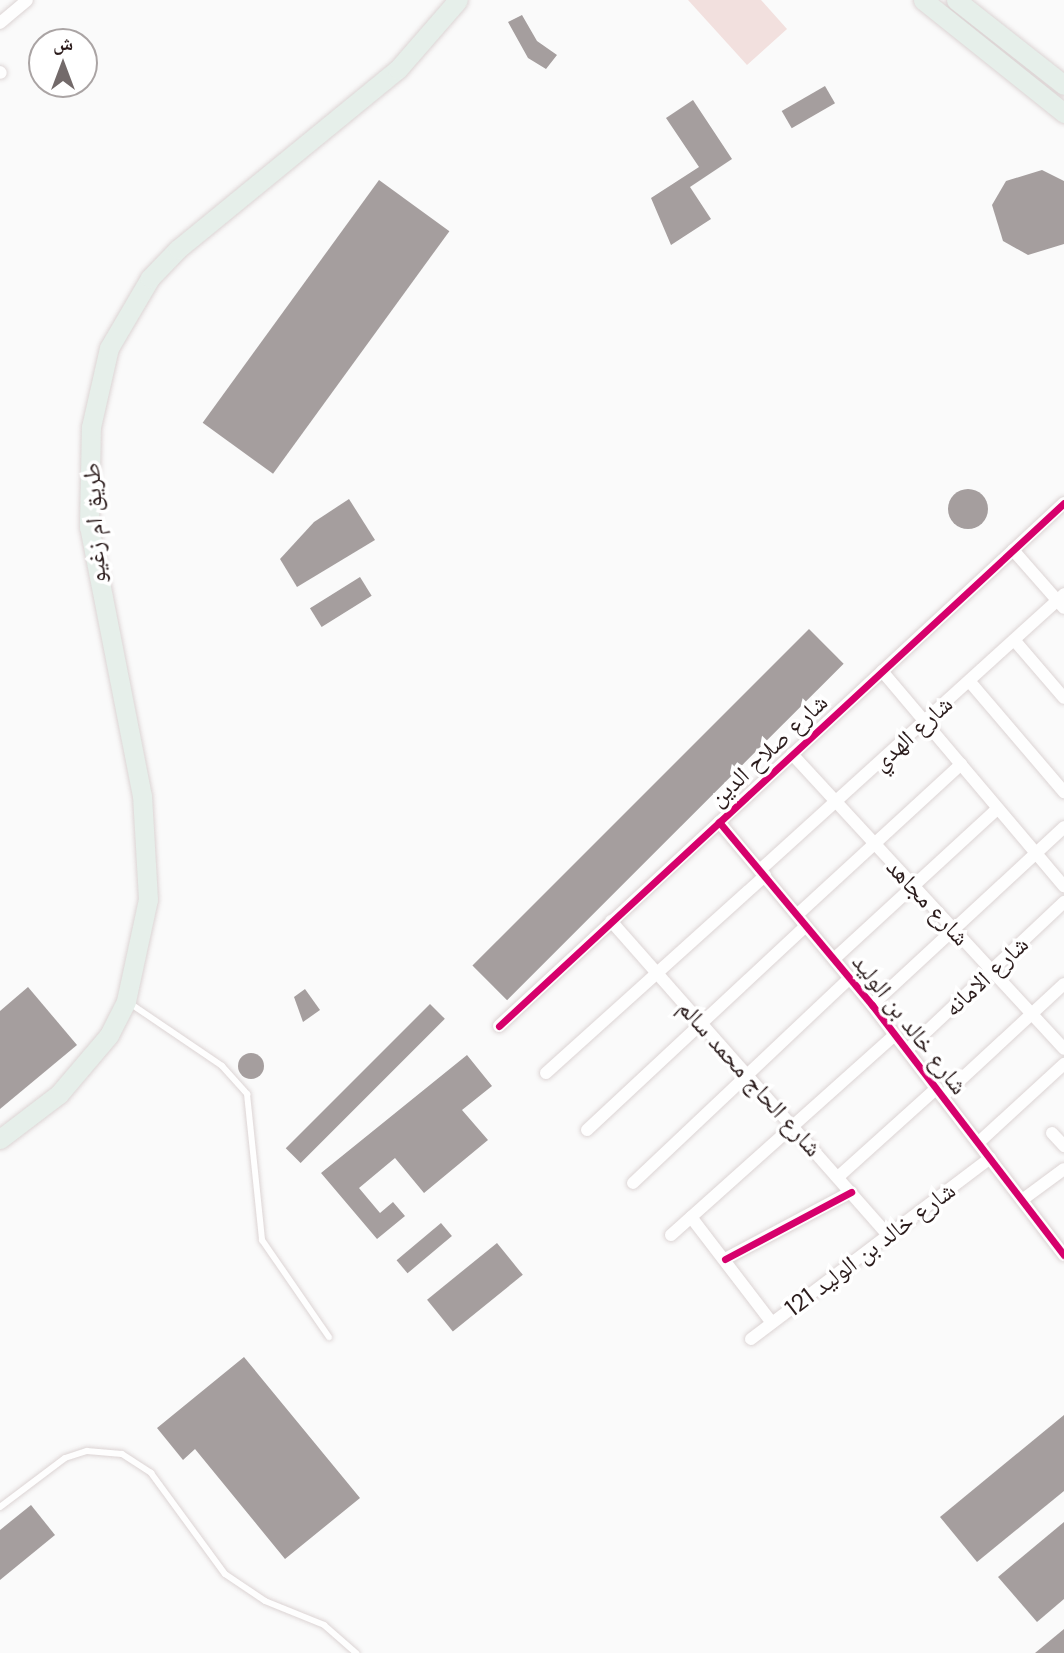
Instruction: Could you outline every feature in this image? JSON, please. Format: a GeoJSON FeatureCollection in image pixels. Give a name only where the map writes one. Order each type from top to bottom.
{"type":"FeatureCollection","features":[{"type":"Feature","properties":{"kind":"main road","name":"طريق ام زغيو"},"geometry":{"type":"LineString","coordinates":[[0,1139],[86,1066],[126,1001],[141,951],[149,847],[89,527],[91,427],[109,348],[150,278],[178,249],[398,69],[458,0]]}},
{"type":"Feature","properties":{"kind":"main road"},"geometry":{"type":"LineString","coordinates":[[923,0],[1064,113]]}},
{"type":"Feature","properties":{"kind":"main road"},"geometry":{"type":"LineString","coordinates":[[956,0],[1064,85]]}},
{"type":"Feature","properties":{"kind":"street"},"geometry":{"type":"LineString","coordinates":[[0,23],[27,0]]}},
{"type":"Feature","properties":{"kind":"street","name":"شارع صلاح الدين"},"geometry":{"type":"LineString","coordinates":[[499,1026],[1064,503]]}},
{"type":"Feature","properties":{"kind":"street"},"geometry":{"type":"LineString","coordinates":[[1013,550],[1062,601]]}},
{"type":"Feature","properties":{"kind":"street","name":"شارع الهدي"},"geometry":{"type":"LineString","coordinates":[[546,1073],[657,973],[835,801],[1062,601]]}},
{"type":"Feature","properties":{"kind":"street"},"geometry":{"type":"LineString","coordinates":[[1015,641],[1064,698]]}},
{"type":"Feature","properties":{"kind":"street"},"geometry":{"type":"LineString","coordinates":[[882,671],[1064,886]]}},
{"type":"Feature","properties":{"kind":"street"},"geometry":{"type":"LineString","coordinates":[[970,682],[1064,792]]}},
{"type":"Feature","properties":{"kind":"street","name":"شارع مجاهد"},"geometry":{"type":"LineString","coordinates":[[792,754],[1064,1049]]}},
{"type":"Feature","properties":{"kind":"street"},"geometry":{"type":"LineString","coordinates":[[797,915],[961,764]]}},
{"type":"Feature","properties":{"kind":"street"},"geometry":{"type":"LineString","coordinates":[[834,959],[997,809]]}},
{"type":"Feature","properties":{"kind":"street","name":"شارع خالد بن الوليد"},"geometry":{"type":"LineString","coordinates":[[719,822],[872,1005],[1064,1255]]}},
{"type":"Feature","properties":{"kind":"street"},"geometry":{"type":"LineString","coordinates":[[872,1005],[1064,827]]}},
{"type":"Feature","properties":{"kind":"street","name":"شارع الامانه"},"geometry":{"type":"LineString","coordinates":[[907,1050],[1064,902]]}},
{"type":"Feature","properties":{"kind":"street","name":"شارع الحاج محمد سالم"},"geometry":{"type":"LineString","coordinates":[[611,921],[888,1235]]}},
{"type":"Feature","properties":{"kind":"street"},"geometry":{"type":"LineString","coordinates":[[587,1130],[806,926]]}},
{"type":"Feature","properties":{"kind":"street"},"geometry":{"type":"LineString","coordinates":[[633,1183],[850,978]]}},
{"type":"Feature","properties":{"kind":"street"},"geometry":{"type":"LineString","coordinates":[[838,1177],[1064,984]]}},
{"type":"Feature","properties":{"kind":"street"},"geometry":{"type":"LineString","coordinates":[[671,1235],[895,1035]]}},
{"type":"Feature","properties":{"kind":"street"},"geometry":{"type":"LineString","coordinates":[[978,1143],[1064,1064]]}},
{"type":"Feature","properties":{"kind":"street"},"geometry":{"type":"LineString","coordinates":[[1052,1133],[1064,1146]]}},
{"type":"Feature","properties":{"kind":"street","name":"شارع خالد بن الوليد 121"},"geometry":{"type":"LineString","coordinates":[[751,1339],[990,1158]]}},
{"type":"Feature","properties":{"kind":"street"},"geometry":{"type":"LineString","coordinates":[[1022,1200],[1064,1169]]}},
{"type":"Feature","properties":{"kind":"street"},"geometry":{"type":"LineString","coordinates":[[724,1259],[851,1192]]}},
{"type":"Feature","properties":{"kind":"street"},"geometry":{"type":"LineString","coordinates":[[691,1217],[772,1323]]}},
{"type":"Feature","properties":{"kind":"street"},"geometry":{"type":"LineString","coordinates":[[1053,1240],[1064,1232]]}},
{"type":"Feature","properties":{"kind":"lane"},"geometry":{"type":"LineString","coordinates":[[126,1001],[222,1066],[247,1094],[262,1240],[329,1337]]}},
{"type":"Feature","properties":{"kind":"lane"},"geometry":{"type":"LineString","coordinates":[[0,1507],[76,1454],[122,1454],[151,1473],[225,1574],[265,1601],[324,1625],[356,1653]]}},
{"type":"Feature","properties":{"kind":"shaded area"},"geometry":{"type":"Polygon","coordinates":[[[688,0],[761,0],[787,29],[747,65],[688,0]]]}},
{"type":"Feature","properties":{"kind":"building"},"geometry":{"type":"Polygon","coordinates":[[[522,15],[537,41],[557,55],[546,69],[528,58],[508,22],[522,15]]]}},
{"type":"Feature","properties":{"kind":"building"},"geometry":{"type":"Polygon","coordinates":[[[825,86],[835,103],[792,128],[782,111],[825,86]]]}},
{"type":"Feature","properties":{"kind":"building"},"geometry":{"type":"Polygon","coordinates":[[[693,100],[732,159],[690,187],[711,219],[671,245],[651,198],[699,167],[666,118],[693,100]]]}},
{"type":"Feature","properties":{"kind":"building"},"geometry":{"type":"Polygon","coordinates":[[[1042,170],[1064,181],[1064,244],[1028,255],[1003,241],[992,205],[1006,181],[1042,170]]]}},
{"type":"Feature","properties":{"kind":"building"},"geometry":{"type":"Polygon","coordinates":[[[379,180],[449,231],[273,474],[203,423],[379,180]]]}},
{"type":"Feature","properties":{"kind":"building"},"geometry":{"type":"Polygon","coordinates":[[[968,489],[976,490],[982,495],[987,501],[987,517],[982,523],[976,528],[968,529],[960,528],[954,523],[949,517],[948,509],[949,501],[954,495],[960,490],[968,489]]]}},
{"type":"Feature","properties":{"kind":"building"},"geometry":{"type":"Polygon","coordinates":[[[349,499],[375,540],[297,587],[280,559],[314,522],[349,499]]]}},
{"type":"Feature","properties":{"kind":"building"},"geometry":{"type":"Polygon","coordinates":[[[360,577],[372,596],[322,627],[310,608],[360,577]]]}},
{"type":"Feature","properties":{"kind":"building"},"geometry":{"type":"Polygon","coordinates":[[[809,629],[844,664],[507,1000],[472,966],[809,629]]]}},
{"type":"Feature","properties":{"kind":"building"},"geometry":{"type":"Polygon","coordinates":[[[28,987],[77,1045],[0,1109],[0,1011],[28,987]]]}},
{"type":"Feature","properties":{"kind":"building"},"geometry":{"type":"Polygon","coordinates":[[[305,989],[320,1010],[303,1022],[294,997],[305,989]]]}},
{"type":"Feature","properties":{"kind":"building"},"geometry":{"type":"Polygon","coordinates":[[[430,1004],[445,1019],[301,1163],[286,1148],[430,1004]]]}},
{"type":"Feature","properties":{"kind":"building"},"geometry":{"type":"Polygon","coordinates":[[[251,1053],[260,1057],[264,1066],[260,1075],[251,1079],[242,1075],[238,1066],[242,1057],[251,1053]]]}},
{"type":"Feature","properties":{"kind":"building"},"geometry":{"type":"Polygon","coordinates":[[[467,1055],[492,1086],[462,1110],[488,1140],[424,1193],[395,1158],[359,1188],[380,1213],[393,1202],[405,1216],[377,1239],[321,1173],[467,1055]]]}},
{"type":"Feature","properties":{"kind":"building"},"geometry":{"type":"Polygon","coordinates":[[[441,1223],[452,1236],[407,1273],[397,1260],[441,1223]]]}},
{"type":"Feature","properties":{"kind":"building"},"geometry":{"type":"Polygon","coordinates":[[[497,1243],[523,1275],[453,1332],[427,1300],[497,1243]]]}},
{"type":"Feature","properties":{"kind":"building"},"geometry":{"type":"Polygon","coordinates":[[[244,1357],[360,1498],[285,1559],[195,1449],[183,1460],[157,1428],[244,1357]]]}},
{"type":"Feature","properties":{"kind":"building"},"geometry":{"type":"Polygon","coordinates":[[[1064,1415],[1064,1491],[977,1562],[940,1517],[1064,1415]]]}},
{"type":"Feature","properties":{"kind":"building"},"geometry":{"type":"Polygon","coordinates":[[[31,1505],[55,1535],[0,1580],[0,1530],[31,1505]]]}},
{"type":"Feature","properties":{"kind":"building"},"geometry":{"type":"Polygon","coordinates":[[[1064,1522],[1064,1599],[1037,1622],[998,1577],[1064,1522]]]}},
{"type":"Feature","properties":{"kind":"building"},"geometry":{"type":"Polygon","coordinates":[[[1064,1629],[1064,1653],[1035,1653],[1064,1629]]]}},
{"type":"Feature","properties":{"kind":"cycle path"},"geometry":{"type":"LineString","coordinates":[[499,1026],[1064,503]]}},
{"type":"Feature","properties":{"kind":"cycle path"},"geometry":{"type":"LineString","coordinates":[[719,822],[872,1005],[1064,1255]]}},
{"type":"Feature","properties":{"kind":"cycle path"},"geometry":{"type":"LineString","coordinates":[[725,1259],[851,1192]]}}]}
